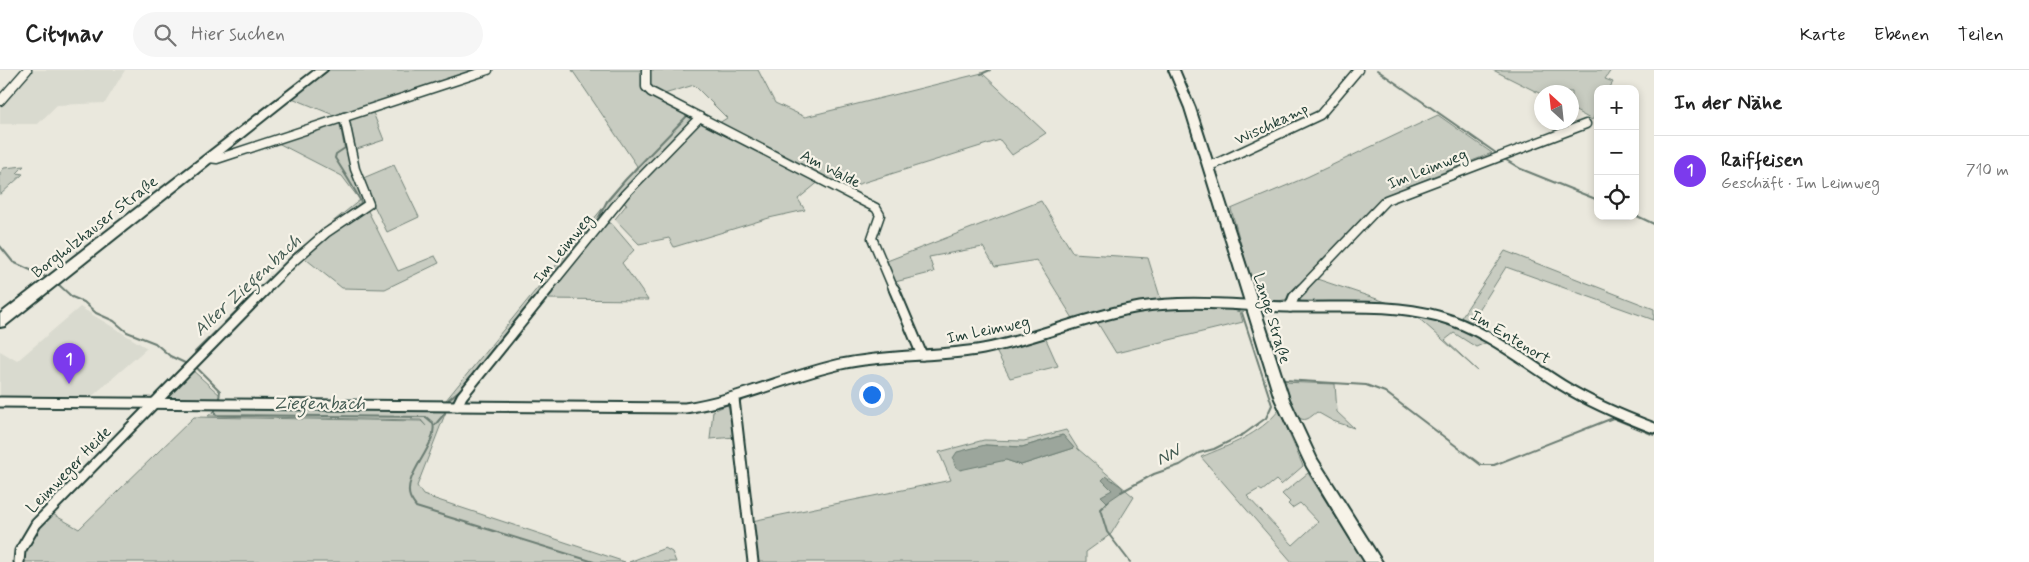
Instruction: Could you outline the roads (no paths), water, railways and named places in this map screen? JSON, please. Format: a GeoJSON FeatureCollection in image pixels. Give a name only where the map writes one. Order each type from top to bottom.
{"type":"FeatureCollection","features":[{"type":"Feature","properties":{"kind":"main road","name":"Borgholzhauser Straße"},"geometry":{"type":"LineString","coordinates":[[0,322],[322,70]]}},
{"type":"Feature","properties":{"kind":"street"},"geometry":{"type":"LineString","coordinates":[[0,101],[27,70]]}},
{"type":"Feature","properties":{"kind":"street","name":"Borgholzhauser Straße"},"geometry":{"type":"LineString","coordinates":[[209,158],[217,159],[488,70]]}},
{"type":"Feature","properties":{"kind":"street","name":"Am Walde"},"geometry":{"type":"LineString","coordinates":[[646,70],[648,89],[876,208],[880,215],[872,238],[922,355]]}},
{"type":"Feature","properties":{"kind":"street","name":"Lange Straße"},"geometry":{"type":"LineString","coordinates":[[1174,70],[1190,108],[1282,399],[1299,439],[1324,484],[1374,562]]}},
{"type":"Feature","properties":{"kind":"street","name":"Wischkamp"},"geometry":{"type":"LineString","coordinates":[[1207,164],[1215,164],[1320,115],[1358,70]]}},
{"type":"Feature","properties":{"kind":"street"},"geometry":{"type":"LineString","coordinates":[[152,404],[295,260],[326,233],[368,204],[355,169],[344,117]]}},
{"type":"Feature","properties":{"kind":"street","name":"Im Leimweg"},"geometry":{"type":"LineString","coordinates":[[457,406],[462,396],[625,194],[700,117]]}},
{"type":"Feature","properties":{"kind":"street","name":"Im Leimweg"},"geometry":{"type":"LineString","coordinates":[[1290,307],[1299,292],[1393,196],[1586,124]]}},
{"type":"Feature","properties":{"kind":"street","name":"Im Leimweg"},"geometry":{"type":"LineString","coordinates":[[0,402],[685,408],[708,406],[734,399],[838,364],[866,359],[989,347],[1138,307],[1179,303],[1251,305]]}},
{"type":"Feature","properties":{"kind":"street","name":"Im Entenort"},"geometry":{"type":"LineString","coordinates":[[1251,305],[1391,308],[1422,312],[1448,319],[1475,330],[1603,408],[1654,428]]}},
{"type":"Feature","properties":{"kind":"street"},"geometry":{"type":"LineString","coordinates":[[734,399],[753,562]]}},
{"type":"Feature","properties":{"kind":"street","name":"Leimweger Heide"},"geometry":{"type":"LineString","coordinates":[[19,562],[20,551],[36,524],[152,404]]}},
{"type":"Feature","properties":{"kind":"waterway"},"geometry":{"type":"LineString","coordinates":[[981,74],[990,70]]}},
{"type":"Feature","properties":{"kind":"waterway"},"geometry":{"type":"LineString","coordinates":[[1377,70],[1496,153]]}},
{"type":"Feature","properties":{"kind":"waterway"},"geometry":{"type":"LineString","coordinates":[[449,399],[461,389],[598,219],[607,201],[687,116]]}},
{"type":"Feature","properties":{"kind":"waterway","name":"Alter Ziegenbach"},"geometry":{"type":"LineString","coordinates":[[333,224],[361,203],[335,158],[336,154],[345,148],[340,122]]}},
{"type":"Feature","properties":{"kind":"waterway"},"geometry":{"type":"LineString","coordinates":[[1506,160],[1521,169],[1594,198]]}},
{"type":"Feature","properties":{"kind":"waterway"},"geometry":{"type":"LineString","coordinates":[[1639,217],[1654,224]]}},
{"type":"Feature","properties":{"kind":"waterway","name":"Alter Ziegenbach"},"geometry":{"type":"LineString","coordinates":[[195,352],[295,253],[314,239]]}},
{"type":"Feature","properties":{"kind":"waterway","name":"Ziegenbach"},"geometry":{"type":"LineString","coordinates":[[0,246],[13,262],[48,278]]}},
{"type":"Feature","properties":{"kind":"waterway","name":"Ziegenbach"},"geometry":{"type":"LineString","coordinates":[[57,283],[72,297],[84,302],[96,313],[114,321],[127,332],[155,343],[170,356],[187,364]]}},
{"type":"Feature","properties":{"kind":"waterway","name":"NN"},"geometry":{"type":"LineString","coordinates":[[1121,492],[1154,474],[1180,465],[1199,453],[1214,449],[1244,434],[1266,418],[1272,405],[1242,313]]}},
{"type":"Feature","properties":{"kind":"waterway","name":"Ziegenbach"},"geometry":{"type":"LineString","coordinates":[[196,367],[220,391],[219,399]]}},
{"type":"Feature","properties":{"kind":"waterway"},"geometry":{"type":"LineString","coordinates":[[1284,380],[1366,385],[1385,392],[1481,465],[1494,465],[1613,418],[1654,435]]}},
{"type":"Feature","properties":{"kind":"waterway","name":"Ziegenbach"},"geometry":{"type":"LineString","coordinates":[[215,408],[215,414],[217,415],[426,417],[433,423],[431,441],[415,470],[409,488],[410,497],[416,507],[594,562]]}},
{"type":"Feature","properties":{"kind":"waterway"},"geometry":{"type":"LineString","coordinates":[[435,425],[445,413]]}},
{"type":"Feature","properties":{"kind":"waterway","name":"NN"},"geometry":{"type":"LineString","coordinates":[[1109,501],[1100,509],[1107,532],[1130,562]]}},
{"type":"Feature","properties":{"kind":"place","name":"Raiffeisen"},"geometry":{"type":"Point","coordinates":[69,384]}}]}
